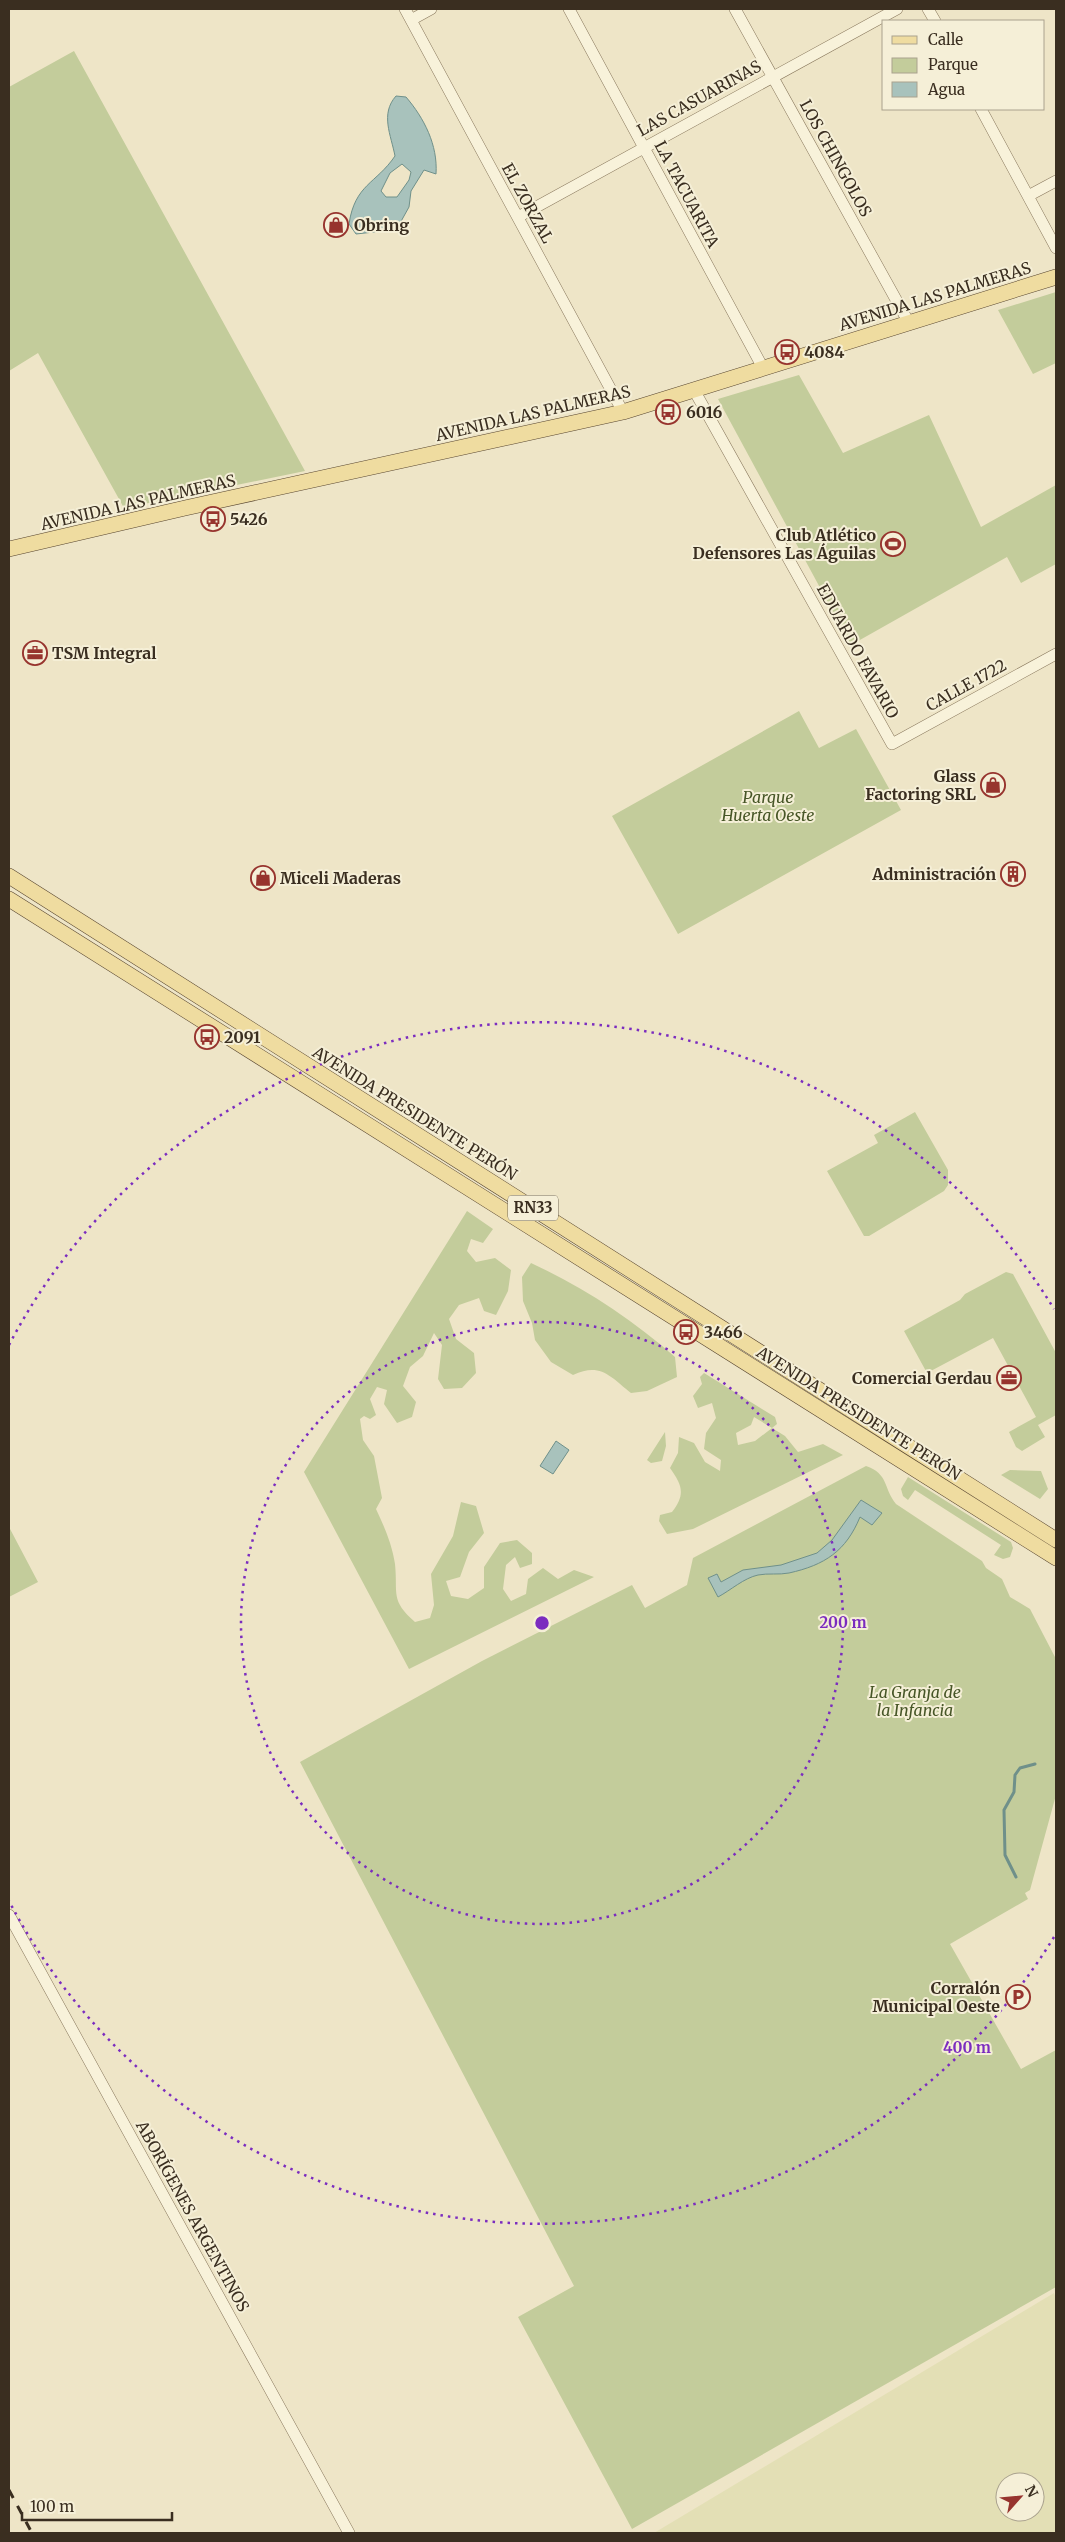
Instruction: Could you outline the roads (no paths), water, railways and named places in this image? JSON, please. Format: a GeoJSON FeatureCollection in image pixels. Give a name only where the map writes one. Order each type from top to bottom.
{"type":"FeatureCollection","features":[{"type":"Feature","properties":{"kind":"main road","name":"AVENIDA LAS PALMERAS"},"geometry":{"type":"LineString","coordinates":[[9,549],[185,508],[624,412],[1056,277]]}},
{"type":"Feature","properties":{"kind":"main road","name":"AVENIDA PRESIDENTE PERÓN"},"geometry":{"type":"LineString","coordinates":[[9,876],[1056,1540]]}},
{"type":"Feature","properties":{"kind":"main road","name":"AVENIDA PRESIDENTE PERÓN"},"geometry":{"type":"LineString","coordinates":[[9,899],[1056,1558]]}},
{"type":"Feature","properties":{"kind":"street","name":"EL ZORZAL"},"geometry":{"type":"LineString","coordinates":[[404,9],[624,412]]}},
{"type":"Feature","properties":{"kind":"street"},"geometry":{"type":"LineString","coordinates":[[410,20],[431,9]]}},
{"type":"Feature","properties":{"kind":"street","name":"LA TACUARITA"},"geometry":{"type":"LineString","coordinates":[[569,9],[763,368]]}},
{"type":"Feature","properties":{"kind":"street","name":"LOS CHINGOLOS"},"geometry":{"type":"LineString","coordinates":[[735,9],[909,323]]}},
{"type":"Feature","properties":{"kind":"street","name":"LAS CASUARINAS"},"geometry":{"type":"LineString","coordinates":[[518,216],[897,9]]}},
{"type":"Feature","properties":{"kind":"street"},"geometry":{"type":"LineString","coordinates":[[928,9],[934,20]]}},
{"type":"Feature","properties":{"kind":"street"},"geometry":{"type":"LineString","coordinates":[[983,110],[1056,248]]}},
{"type":"Feature","properties":{"kind":"street"},"geometry":{"type":"LineString","coordinates":[[1028,196],[1056,181]]}},
{"type":"Feature","properties":{"kind":"street","name":"EDUARDO FAVARIO"},"geometry":{"type":"LineString","coordinates":[[694,390],[892,744]]}},
{"type":"Feature","properties":{"kind":"street","name":"CALLE 1722"},"geometry":{"type":"LineString","coordinates":[[892,744],[1056,654]]}},
{"type":"Feature","properties":{"kind":"street","name":"ABORÍGENES ARGENTINOS"},"geometry":{"type":"LineString","coordinates":[[9,1914],[349,2533]]}},
{"type":"Feature","properties":{"kind":"water"},"geometry":{"type":"Polygon","coordinates":[[[396,96],[406,97],[419,114],[432,142],[435,153],[436,174],[424,170],[411,191],[409,207],[399,225],[383,231],[356,234],[349,224],[356,200],[367,185],[395,156],[388,125],[391,103],[396,96]],[[402,164],[390,173],[381,191],[386,197],[397,197],[409,180],[411,172],[402,164]]]}},
{"type":"Feature","properties":{"kind":"water"},"geometry":{"type":"Polygon","coordinates":[[[556,1441],[569,1450],[553,1474],[540,1466],[556,1441]]]}},
{"type":"Feature","properties":{"kind":"water"},"geometry":{"type":"Polygon","coordinates":[[[861,1500],[882,1513],[872,1525],[860,1517],[848,1539],[833,1555],[802,1570],[785,1574],[762,1574],[753,1577],[718,1597],[708,1578],[717,1574],[721,1582],[743,1570],[781,1565],[817,1553],[832,1540],[861,1500]]]}},
{"type":"Feature","properties":{"kind":"waterway"},"geometry":{"type":"LineString","coordinates":[[1016,1877],[1005,1855],[1004,1810],[1014,1792],[1015,1775],[1020,1768],[1035,1764]]}},
{"type":"Feature","properties":{"kind":"railway"},"geometry":{"type":"LineString","coordinates":[[9,2490],[32,2533]]}},
{"type":"Feature","properties":{"kind":"place","name":"Obring"},"geometry":{"type":"Point","coordinates":[336,225]}},
{"type":"Feature","properties":{"kind":"place","name":"4084"},"geometry":{"type":"Point","coordinates":[787,352]}},
{"type":"Feature","properties":{"kind":"place","name":"6016"},"geometry":{"type":"Point","coordinates":[668,412]}},
{"type":"Feature","properties":{"kind":"place","name":"5426"},"geometry":{"type":"Point","coordinates":[213,519]}},
{"type":"Feature","properties":{"kind":"place","name":"Club Atlético Defensores Las Águilas"},"geometry":{"type":"Point","coordinates":[893,544]}},
{"type":"Feature","properties":{"kind":"place","name":"TSM Integral"},"geometry":{"type":"Point","coordinates":[35,653]}},
{"type":"Feature","properties":{"kind":"place","name":"Glass Factoring SRL"},"geometry":{"type":"Point","coordinates":[993,785]}},
{"type":"Feature","properties":{"kind":"place","name":"Administración"},"geometry":{"type":"Point","coordinates":[1013,874]}},
{"type":"Feature","properties":{"kind":"place","name":"Miceli Maderas"},"geometry":{"type":"Point","coordinates":[263,878]}},
{"type":"Feature","properties":{"kind":"place","name":"2091"},"geometry":{"type":"Point","coordinates":[207,1037]}},
{"type":"Feature","properties":{"kind":"place","name":"3466"},"geometry":{"type":"Point","coordinates":[686,1332]}},
{"type":"Feature","properties":{"kind":"place","name":"Comercial Gerdau"},"geometry":{"type":"Point","coordinates":[1009,1378]}},
{"type":"Feature","properties":{"kind":"place","name":"Corralón Municipal Oeste"},"geometry":{"type":"Point","coordinates":[1018,1997]}},
{"type":"Feature","properties":{"kind":"park label","name":"Parque Huerta Oeste"},"geometry":{"type":"Point","coordinates":[768,806]}},
{"type":"Feature","properties":{"kind":"park label","name":"La Granja de la Infancia"},"geometry":{"type":"Point","coordinates":[915,1701]}}]}
